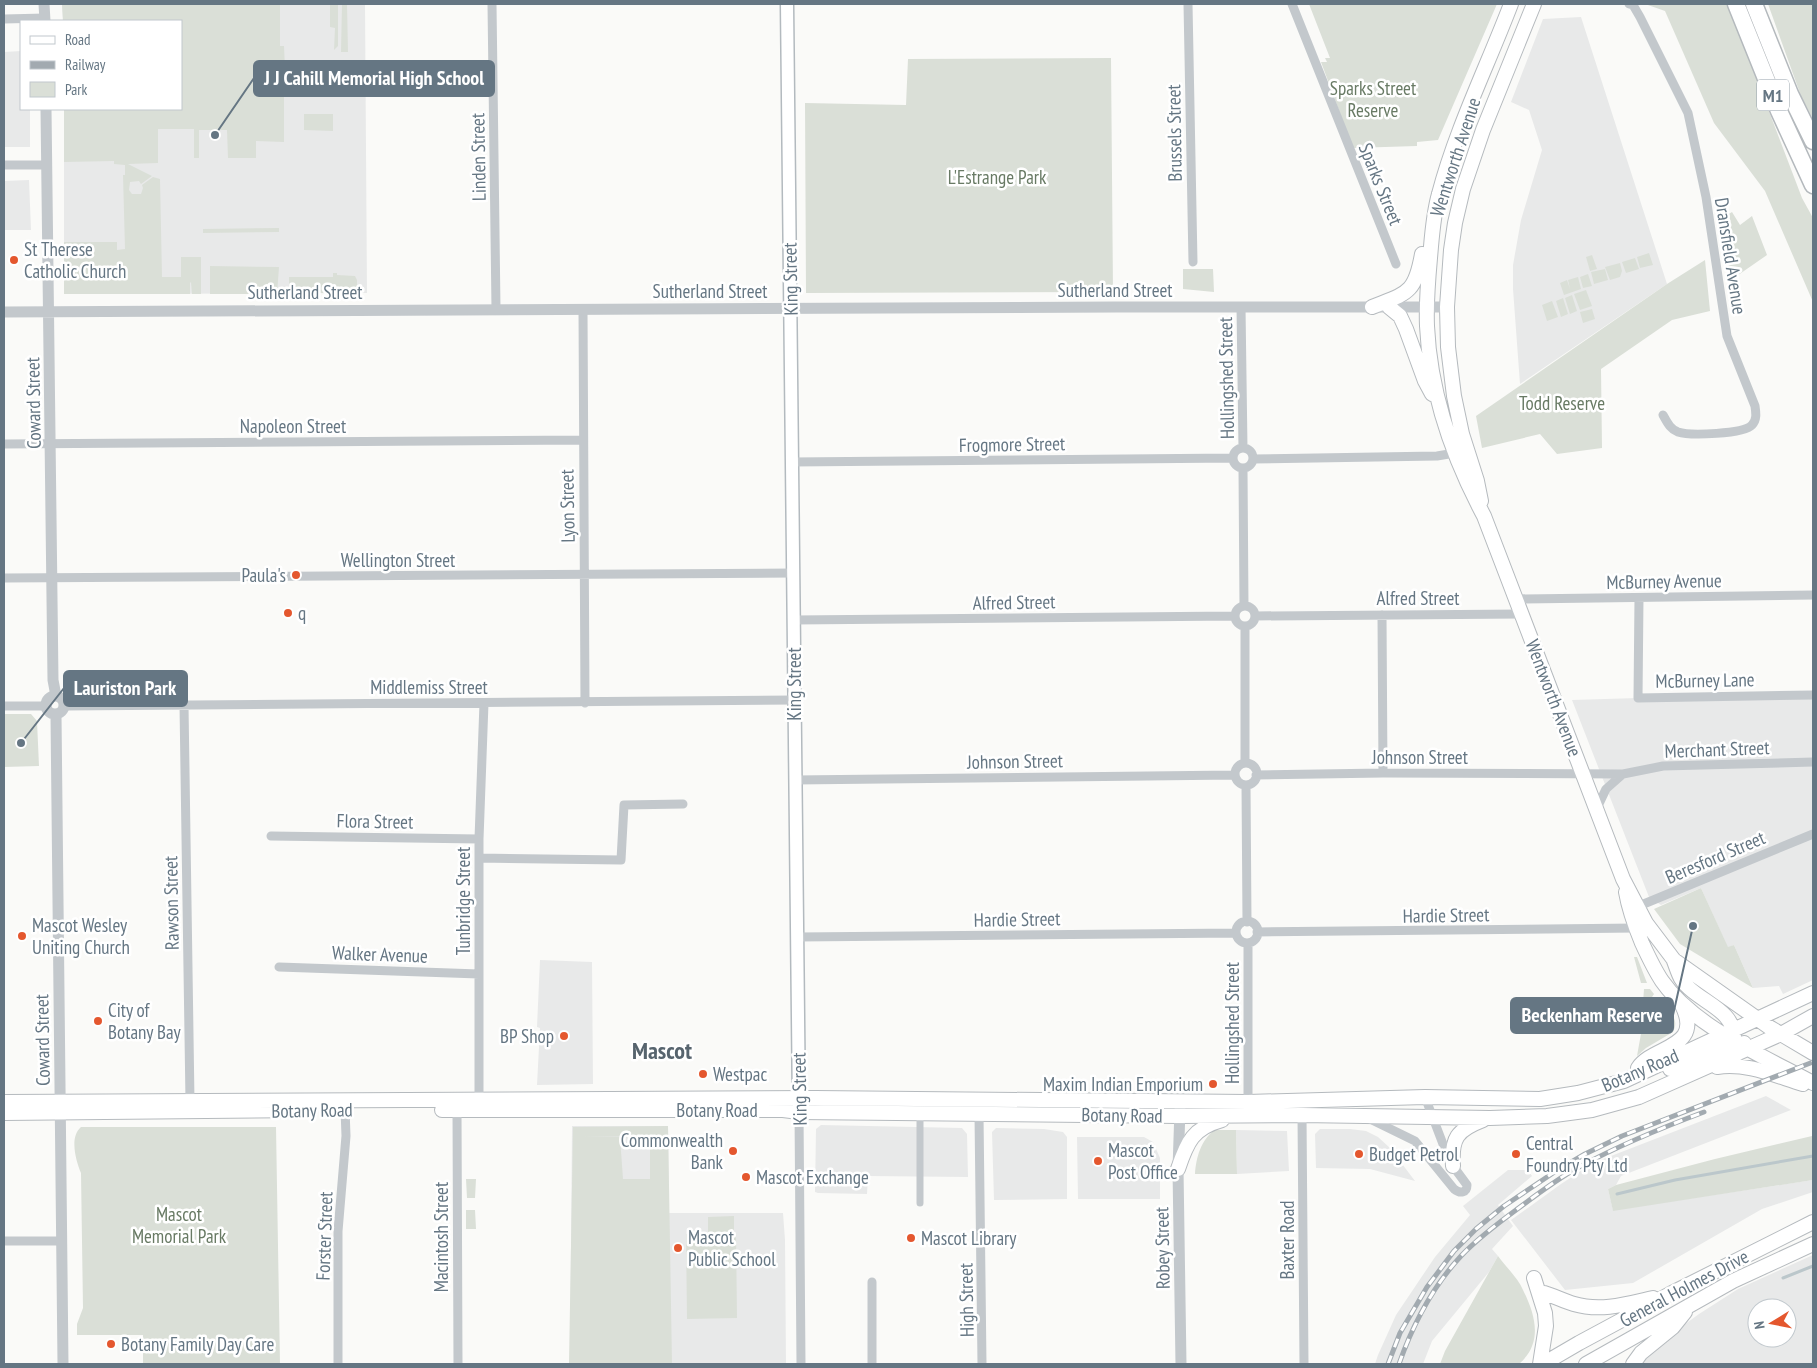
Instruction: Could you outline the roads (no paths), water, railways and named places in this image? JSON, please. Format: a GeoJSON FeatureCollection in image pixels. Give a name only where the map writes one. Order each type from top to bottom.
{"type":"FeatureCollection","features":[{"type":"Feature","properties":{"kind":"highway","name":"M1"},"geometry":{"type":"LineString","coordinates":[[1736,4],[1779,111],[1813,185]]}},
{"type":"Feature","properties":{"kind":"highway","name":"M1"},"geometry":{"type":"LineString","coordinates":[[1754,4],[1790,94],[1813,141]]}},
{"type":"Feature","properties":{"kind":"main road","name":"King Street"},"geometry":{"type":"LineString","coordinates":[[787,4],[799,1105]]}},
{"type":"Feature","properties":{"kind":"main road","name":"Wentworth Avenue"},"geometry":{"type":"LineString","coordinates":[[1511,4],[1459,130],[1433,220],[1427,326],[1430,354],[1443,415],[1455,453],[1469,488],[1484,516],[1624,879],[1634,908],[1636,928],[1656,971],[1680,1002],[1696,1016],[1813,1083]]}},
{"type":"Feature","properties":{"kind":"main road","name":"Wentworth Avenue"},"geometry":{"type":"LineString","coordinates":[[1484,516],[1477,481],[1462,434],[1454,396],[1448,347],[1447,307],[1451,250],[1463,189],[1483,130],[1534,4]]}},
{"type":"Feature","properties":{"kind":"main road"},"geometry":{"type":"LineString","coordinates":[[1372,307],[1401,295],[1411,288],[1419,274],[1424,246],[1433,220]]}},
{"type":"Feature","properties":{"kind":"main road"},"geometry":{"type":"LineString","coordinates":[[1389,307],[1400,316],[1425,381],[1443,415]]}},
{"type":"Feature","properties":{"kind":"main road","name":"Wentworth Avenue"},"geometry":{"type":"LineString","coordinates":[[1634,908],[1674,960],[1769,1027],[1812,1053]]}},
{"type":"Feature","properties":{"kind":"main road"},"geometry":{"type":"LineString","coordinates":[[1674,960],[1681,980],[1688,988],[1729,1018],[1736,1040],[1813,1009]]}},
{"type":"Feature","properties":{"kind":"main road","name":"Botany Road"},"geometry":{"type":"LineString","coordinates":[[4,1113],[60,1107],[190,1101],[479,1100],[799,1105],[1180,1102],[1302,1115],[1490,1118],[1548,1116],[1592,1110],[1639,1097],[1700,1072],[1714,1065],[1757,1018],[1813,992]]}},
{"type":"Feature","properties":{"kind":"main road"},"geometry":{"type":"LineString","coordinates":[[1629,1078],[1640,1064],[1673,1046],[1685,1034],[1688,1020],[1680,1002]]}},
{"type":"Feature","properties":{"kind":"main road","name":"Botany Road"},"geometry":{"type":"LineString","coordinates":[[4,1102],[60,1107],[456,1110],[783,1110],[799,1105],[920,1114],[1180,1116],[1247,1108],[1425,1097],[1540,1098],[1578,1093],[1629,1078],[1736,1040],[1763,1042],[1813,1016]]}},
{"type":"Feature","properties":{"kind":"main road"},"geometry":{"type":"LineString","coordinates":[[1763,1042],[1794,1047],[1812,1053]]}},
{"type":"Feature","properties":{"kind":"main road"},"geometry":{"type":"LineString","coordinates":[[1700,1072],[1720,1066],[1742,1066],[1813,1088]]}},
{"type":"Feature","properties":{"kind":"main road"},"geometry":{"type":"LineString","coordinates":[[1178,1169],[1191,1138],[1202,1127],[1247,1108]]}},
{"type":"Feature","properties":{"kind":"main road"},"geometry":{"type":"LineString","coordinates":[[1453,1166],[1453,1145],[1460,1131],[1490,1118]]}},
{"type":"Feature","properties":{"kind":"main road","name":"General Holmes Drive"},"geometry":{"type":"LineString","coordinates":[[1542,1364],[1670,1294],[1813,1222]]}},
{"type":"Feature","properties":{"kind":"main road","name":"General Holmes Drive"},"geometry":{"type":"LineString","coordinates":[[1592,1361],[1755,1270],[1813,1244]]}},
{"type":"Feature","properties":{"kind":"main road"},"geometry":{"type":"LineString","coordinates":[[1534,1278],[1546,1326],[1542,1364]]}},
{"type":"Feature","properties":{"kind":"main road"},"geometry":{"type":"LineString","coordinates":[[1544,1293],[1574,1304],[1600,1308],[1670,1294]]}},
{"type":"Feature","properties":{"kind":"main road"},"geometry":{"type":"LineString","coordinates":[[1633,1364],[1648,1345],[1673,1327],[1689,1306]]}},
{"type":"Feature","properties":{"kind":"street"},"geometry":{"type":"LineString","coordinates":[[4,19],[45,20],[44,4]]}},
{"type":"Feature","properties":{"kind":"street","name":"Linden Street"},"geometry":{"type":"LineString","coordinates":[[492,4],[496,309]]}},
{"type":"Feature","properties":{"kind":"street","name":"Brussels Street"},"geometry":{"type":"LineString","coordinates":[[1188,4],[1193,262]]}},
{"type":"Feature","properties":{"kind":"street","name":"Sparks Street"},"geometry":{"type":"LineString","coordinates":[[1292,4],[1396,264]]}},
{"type":"Feature","properties":{"kind":"street","name":"Dransfield Avenue"},"geometry":{"type":"LineString","coordinates":[[1629,4],[1633,5],[1640,17],[1688,113],[1706,197],[1727,336],[1755,406],[1756,416],[1754,424],[1747,430],[1688,434],[1678,432],[1670,427],[1663,415]]}},
{"type":"Feature","properties":{"kind":"street","name":"Coward Street"},"geometry":{"type":"LineString","coordinates":[[46,110],[48,312],[52,444],[53,680],[56,696]]}},
{"type":"Feature","properties":{"kind":"street"},"geometry":{"type":"LineString","coordinates":[[4,165],[47,165]]}},
{"type":"Feature","properties":{"kind":"street","name":"Hollingshed Street"},"geometry":{"type":"LineString","coordinates":[[1241,307],[1243,448]]}},
{"type":"Feature","properties":{"kind":"street","name":"Sutherland Street"},"geometry":{"type":"LineString","coordinates":[[4,312],[1447,307]]}},
{"type":"Feature","properties":{"kind":"street","name":"Lyon Street"},"geometry":{"type":"LineString","coordinates":[[583,310],[582,440],[585,703]]}},
{"type":"Feature","properties":{"kind":"street","name":"Napoleon Street"},"geometry":{"type":"LineString","coordinates":[[4,444],[582,440]]}},
{"type":"Feature","properties":{"kind":"street"},"geometry":{"type":"LineString","coordinates":[[1243,448],[1252,452],[1253,459],[1249,467],[1243,469],[1237,467],[1233,458],[1235,452],[1243,448]]}},
{"type":"Feature","properties":{"kind":"street"},"geometry":{"type":"LineString","coordinates":[[1253,459],[1436,456],[1455,453]]}},
{"type":"Feature","properties":{"kind":"street","name":"Frogmore Street"},"geometry":{"type":"LineString","coordinates":[[792,462],[1233,458]]}},
{"type":"Feature","properties":{"kind":"street"},"geometry":{"type":"LineString","coordinates":[[1243,469],[1244,606]]}},
{"type":"Feature","properties":{"kind":"street","name":"Wellington Street"},"geometry":{"type":"LineString","coordinates":[[4,578],[793,573]]}},
{"type":"Feature","properties":{"kind":"street","name":"McBurney Avenue"},"geometry":{"type":"LineString","coordinates":[[1515,598],[1813,595]]}},
{"type":"Feature","properties":{"kind":"street","name":"McBurney Lane"},"geometry":{"type":"LineString","coordinates":[[1639,598],[1638,698],[1813,695]]}},
{"type":"Feature","properties":{"kind":"street"},"geometry":{"type":"LineString","coordinates":[[1244,606],[1253,610],[1255,616],[1251,624],[1245,626],[1239,625],[1234,616],[1238,608],[1244,606]]}},
{"type":"Feature","properties":{"kind":"street","name":"Alfred Street"},"geometry":{"type":"LineString","coordinates":[[1255,616],[1521,614]]}},
{"type":"Feature","properties":{"kind":"street"},"geometry":{"type":"LineString","coordinates":[[1382,615],[1383,773]]}},
{"type":"Feature","properties":{"kind":"street","name":"Alfred Street"},"geometry":{"type":"LineString","coordinates":[[794,620],[1234,616]]}},
{"type":"Feature","properties":{"kind":"street"},"geometry":{"type":"LineString","coordinates":[[1245,626],[1245,763]]}},
{"type":"Feature","properties":{"kind":"street"},"geometry":{"type":"LineString","coordinates":[[56,696],[61,698],[65,706],[62,712],[56,715],[50,713],[46,706],[49,698],[56,696]]}},
{"type":"Feature","properties":{"kind":"street","name":"Middlemiss Street"},"geometry":{"type":"LineString","coordinates":[[65,706],[794,700]]}},
{"type":"Feature","properties":{"kind":"street","name":"Tunbridge Street"},"geometry":{"type":"LineString","coordinates":[[479,1100],[479,839],[484,703]]}},
{"type":"Feature","properties":{"kind":"street","name":"Rawson Street"},"geometry":{"type":"LineString","coordinates":[[184,705],[190,1101]]}},
{"type":"Feature","properties":{"kind":"street"},"geometry":{"type":"LineString","coordinates":[[4,706],[46,706]]}},
{"type":"Feature","properties":{"kind":"street","name":"Coward Street"},"geometry":{"type":"LineString","coordinates":[[56,715],[63,1364]]}},
{"type":"Feature","properties":{"kind":"street","name":"Merchant Street"},"geometry":{"type":"LineString","coordinates":[[1583,773],[1622,774],[1663,766],[1813,762]]}},
{"type":"Feature","properties":{"kind":"street"},"geometry":{"type":"LineString","coordinates":[[1245,763],[1252,765],[1256,771],[1254,781],[1246,785],[1237,781],[1235,775],[1237,768],[1245,763]]}},
{"type":"Feature","properties":{"kind":"street","name":"Johnson Street"},"geometry":{"type":"LineString","coordinates":[[1256,775],[1583,773]]}},
{"type":"Feature","properties":{"kind":"street"},"geometry":{"type":"LineString","coordinates":[[1597,808],[1606,789],[1622,774]]}},
{"type":"Feature","properties":{"kind":"street","name":"Johnson Street"},"geometry":{"type":"LineString","coordinates":[[795,780],[1235,775]]}},
{"type":"Feature","properties":{"kind":"street"},"geometry":{"type":"LineString","coordinates":[[1246,785],[1247,922]]}},
{"type":"Feature","properties":{"kind":"street"},"geometry":{"type":"LineString","coordinates":[[479,858],[620,860],[624,805],[683,804]]}},
{"type":"Feature","properties":{"kind":"street","name":"Beresford Street"},"geometry":{"type":"LineString","coordinates":[[1634,908],[1813,834]]}},
{"type":"Feature","properties":{"kind":"street","name":"Flora Street"},"geometry":{"type":"LineString","coordinates":[[271,836],[479,839]]}},
{"type":"Feature","properties":{"kind":"street"},"geometry":{"type":"LineString","coordinates":[[1247,922],[1255,926],[1257,932],[1256,938],[1248,943],[1238,939],[1236,933],[1239,925],[1247,922]]}},
{"type":"Feature","properties":{"kind":"street","name":"Hardie Street"},"geometry":{"type":"LineString","coordinates":[[1257,932],[1636,928]]}},
{"type":"Feature","properties":{"kind":"street","name":"Hardie Street"},"geometry":{"type":"LineString","coordinates":[[798,937],[1236,933]]}},
{"type":"Feature","properties":{"kind":"street","name":"Hollingshed Street"},"geometry":{"type":"LineString","coordinates":[[1247,1108],[1248,943]]}},
{"type":"Feature","properties":{"kind":"street","name":"Walker Avenue"},"geometry":{"type":"LineString","coordinates":[[279,967],[479,974]]}},
{"type":"Feature","properties":{"kind":"street"},"geometry":{"type":"LineString","coordinates":[[1363,1116],[1400,1132],[1415,1141],[1454,1189],[1459,1193],[1463,1192],[1467,1189],[1467,1185],[1453,1166],[1431,1116],[1425,1097]]}},
{"type":"Feature","properties":{"kind":"street","name":"Robey Street"},"geometry":{"type":"LineString","coordinates":[[1180,1102],[1178,1169],[1181,1364]]}},
{"type":"Feature","properties":{"kind":"street","name":"King Street"},"geometry":{"type":"LineString","coordinates":[[799,1105],[801,1364]]}},
{"type":"Feature","properties":{"kind":"street","name":"Forster Street"},"geometry":{"type":"LineString","coordinates":[[338,1364],[338,1232],[346,1136],[345,1109]]}},
{"type":"Feature","properties":{"kind":"street","name":"Macintosh Street"},"geometry":{"type":"LineString","coordinates":[[456,1110],[458,1364]]}},
{"type":"Feature","properties":{"kind":"street"},"geometry":{"type":"LineString","coordinates":[[920,1114],[920,1204]]}},
{"type":"Feature","properties":{"kind":"street","name":"High Street"},"geometry":{"type":"LineString","coordinates":[[979,1115],[982,1364]]}},
{"type":"Feature","properties":{"kind":"street","name":"Baxter Road"},"geometry":{"type":"LineString","coordinates":[[1302,1115],[1304,1364]]}},
{"type":"Feature","properties":{"kind":"street"},"geometry":{"type":"LineString","coordinates":[[4,1241],[61,1241]]}},
{"type":"Feature","properties":{"kind":"street"},"geometry":{"type":"LineString","coordinates":[[872,1282],[872,1364]]}},
{"type":"Feature","properties":{"kind":"waterway"},"geometry":{"type":"LineString","coordinates":[[1617,1194],[1675,1180],[1813,1156]]}},
{"type":"Feature","properties":{"kind":"waterway"},"geometry":{"type":"LineString","coordinates":[[1783,1278],[1813,1266]]}},
{"type":"Feature","properties":{"kind":"railway"},"geometry":{"type":"LineString","coordinates":[[1388,1364],[1400,1333],[1427,1287],[1454,1251],[1476,1229],[1504,1206],[1556,1171],[1622,1136],[1813,1062]]}},
{"type":"Feature","properties":{"kind":"railway"},"geometry":{"type":"LineString","coordinates":[[1399,1364],[1417,1321],[1441,1280],[1461,1256],[1487,1232],[1547,1187],[1579,1167],[1640,1138],[1704,1112]]}},
{"type":"Feature","properties":{"kind":"place","name":"J J Cahill Memorial High School"},"geometry":{"type":"Point","coordinates":[215,135]}},
{"type":"Feature","properties":{"kind":"place","name":"St Therese Catholic Church"},"geometry":{"type":"Point","coordinates":[14,260]}},
{"type":"Feature","properties":{"kind":"place","name":"Paula's"},"geometry":{"type":"Point","coordinates":[296,575]}},
{"type":"Feature","properties":{"kind":"place","name":"q"},"geometry":{"type":"Point","coordinates":[288,613]}},
{"type":"Feature","properties":{"kind":"place","name":"Lauriston Park"},"geometry":{"type":"Point","coordinates":[21,743]}},
{"type":"Feature","properties":{"kind":"place","name":"Beckenham Reserve"},"geometry":{"type":"Point","coordinates":[1693,926]}},
{"type":"Feature","properties":{"kind":"place","name":"Mascot Wesley Uniting Church"},"geometry":{"type":"Point","coordinates":[22,936]}},
{"type":"Feature","properties":{"kind":"place","name":"City of Botany Bay"},"geometry":{"type":"Point","coordinates":[98,1021]}},
{"type":"Feature","properties":{"kind":"place","name":"BP Shop"},"geometry":{"type":"Point","coordinates":[564,1036]}},
{"type":"Feature","properties":{"kind":"place","name":"Westpac"},"geometry":{"type":"Point","coordinates":[703,1074]}},
{"type":"Feature","properties":{"kind":"place","name":"Maxim Indian Emporium"},"geometry":{"type":"Point","coordinates":[1213,1084]}},
{"type":"Feature","properties":{"kind":"place","name":"Commonwealth Bank"},"geometry":{"type":"Point","coordinates":[733,1151]}},
{"type":"Feature","properties":{"kind":"place","name":"Budget Petrol"},"geometry":{"type":"Point","coordinates":[1359,1154]}},
{"type":"Feature","properties":{"kind":"place","name":"Central Foundry Pty Ltd"},"geometry":{"type":"Point","coordinates":[1516,1154]}},
{"type":"Feature","properties":{"kind":"place","name":"Mascot Post Office"},"geometry":{"type":"Point","coordinates":[1098,1161]}},
{"type":"Feature","properties":{"kind":"place","name":"Mascot Exchange"},"geometry":{"type":"Point","coordinates":[746,1177]}},
{"type":"Feature","properties":{"kind":"place","name":"Mascot Library"},"geometry":{"type":"Point","coordinates":[911,1238]}},
{"type":"Feature","properties":{"kind":"place","name":"Mascot Public School"},"geometry":{"type":"Point","coordinates":[678,1248]}},
{"type":"Feature","properties":{"kind":"place","name":"Botany Family Day Care"},"geometry":{"type":"Point","coordinates":[111,1344]}},
{"type":"Feature","properties":{"kind":"district","name":"Mascot"},"geometry":{"type":"Point","coordinates":[662,1050]}},
{"type":"Feature","properties":{"kind":"park label","name":"Sparks Street Reserve"},"geometry":{"type":"Point","coordinates":[1373,99]}},
{"type":"Feature","properties":{"kind":"park label","name":"L'Estrange Park"},"geometry":{"type":"Point","coordinates":[997,177]}},
{"type":"Feature","properties":{"kind":"park label","name":"Todd Reserve"},"geometry":{"type":"Point","coordinates":[1562,403]}},
{"type":"Feature","properties":{"kind":"park label","name":"Mascot Memorial Park"},"geometry":{"type":"Point","coordinates":[179,1225]}}]}
